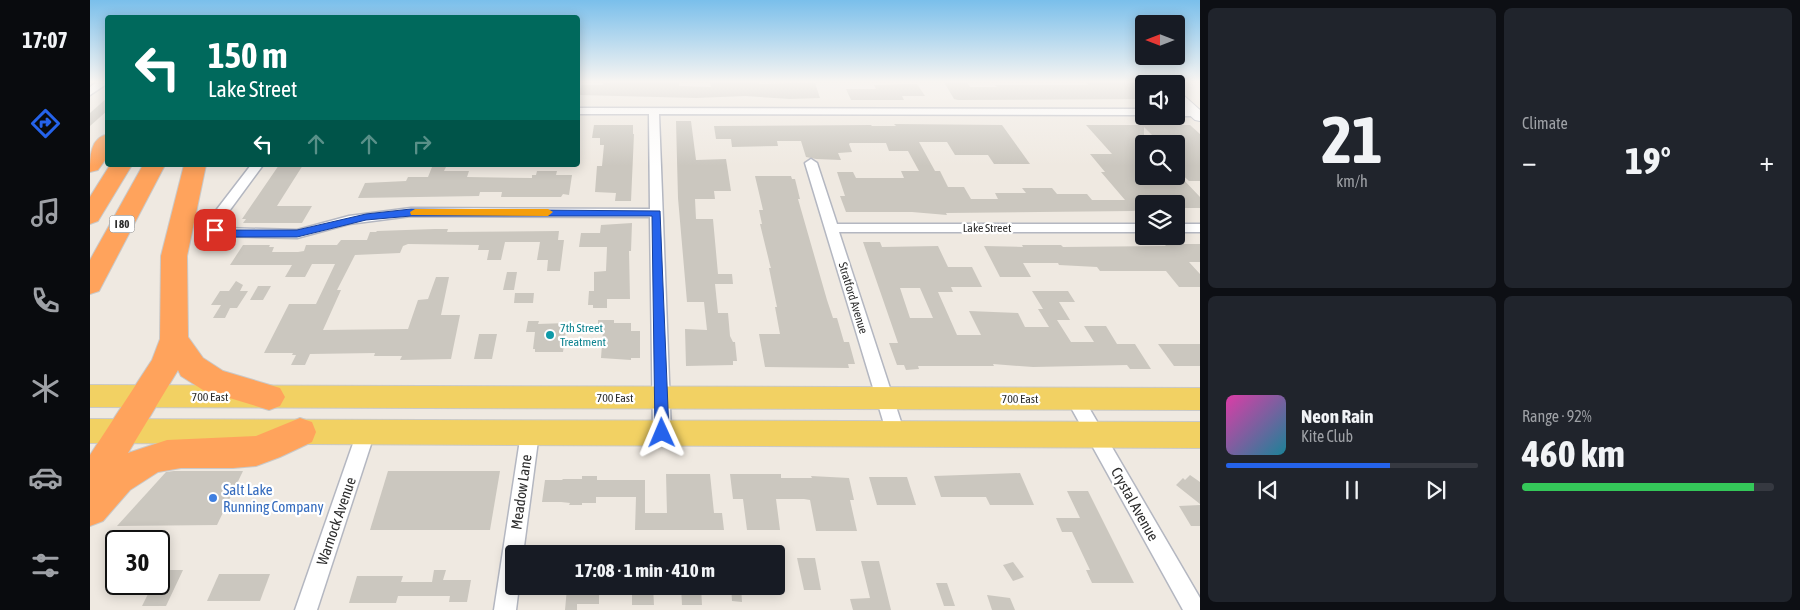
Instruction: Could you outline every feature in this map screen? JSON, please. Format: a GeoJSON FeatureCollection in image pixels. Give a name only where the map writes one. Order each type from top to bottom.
{"type":"FeatureCollection","features":[{"type":"Feature","properties":{"kind":"highway"},"geometry":{"type":"LineString","coordinates":[[90,164],[105,144]]}},
{"type":"Feature","properties":{"kind":"highway","name":"I 80"},"geometry":{"type":"LineString","coordinates":[[90,216],[120,167]]}},
{"type":"Feature","properties":{"kind":"highway","name":"I 80"},"geometry":{"type":"LineString","coordinates":[[90,284],[153,167]]}},
{"type":"Feature","properties":{"kind":"highway"},"geometry":{"type":"LineString","coordinates":[[90,485],[106,432],[166,364],[174,340],[174,256],[194,167]]}},
{"type":"Feature","properties":{"kind":"highway"},"geometry":{"type":"LineString","coordinates":[[174,340],[192,367],[214,381],[269,397]]}},
{"type":"Feature","properties":{"kind":"highway"},"geometry":{"type":"LineString","coordinates":[[90,509],[116,480],[142,462],[158,456],[180,453],[252,452],[300,432]]}},
{"type":"Feature","properties":{"kind":"main road","name":"700 East"},"geometry":{"type":"LineString","coordinates":[[90,396],[1200,399]]}},
{"type":"Feature","properties":{"kind":"main road"},"geometry":{"type":"LineString","coordinates":[[90,408],[97,408],[135,397]]}},
{"type":"Feature","properties":{"kind":"main road"},"geometry":{"type":"LineString","coordinates":[[90,423],[118,416],[130,410],[135,397]]}},
{"type":"Feature","properties":{"kind":"main road"},"geometry":{"type":"LineString","coordinates":[[106,432],[1200,435]]}},
{"type":"Feature","properties":{"kind":"street"},"geometry":{"type":"LineString","coordinates":[[580,111],[1135,112]]}},
{"type":"Feature","properties":{"kind":"street"},"geometry":{"type":"LineString","coordinates":[[654,111],[662,433]]}},
{"type":"Feature","properties":{"kind":"street"},"geometry":{"type":"LineString","coordinates":[[1185,113],[1198,114]]}},
{"type":"Feature","properties":{"kind":"street","name":"Stratford Avenue"},"geometry":{"type":"LineString","coordinates":[[811,163],[896,434]]}},
{"type":"Feature","properties":{"kind":"street"},"geometry":{"type":"LineString","coordinates":[[255,167],[218,218],[215,230],[223,233],[297,234],[366,217],[411,212],[657,213]]}},
{"type":"Feature","properties":{"kind":"street","name":"Lake Street"},"geometry":{"type":"LineString","coordinates":[[831,228],[1135,228]]}},
{"type":"Feature","properties":{"kind":"street"},"geometry":{"type":"LineString","coordinates":[[1185,228],[1200,228]]}},
{"type":"Feature","properties":{"kind":"street","name":"Crystal Avenue"},"geometry":{"type":"LineString","coordinates":[[1075,399],[1195,610]]}},
{"type":"Feature","properties":{"kind":"street","name":"Warnock Avenue"},"geometry":{"type":"LineString","coordinates":[[306,610],[366,432]]}},
{"type":"Feature","properties":{"kind":"street","name":"Meadow Lane"},"geometry":{"type":"LineString","coordinates":[[505,610],[530,433]]}},
{"type":"Feature","properties":{"kind":"building"},"geometry":{"type":"Polygon","coordinates":[[[94,109],[105,109],[105,113],[90,126],[90,113],[94,109]]]}},
{"type":"Feature","properties":{"kind":"building"},"geometry":{"type":"Polygon","coordinates":[[[676,121],[691,121],[696,160],[726,159],[731,191],[714,191],[715,199],[695,199],[696,219],[713,219],[718,274],[732,274],[733,284],[715,284],[718,313],[728,313],[730,336],[733,342],[735,342],[737,361],[733,361],[733,365],[686,366],[685,329],[707,330],[704,302],[687,302],[678,198],[676,121]]]}},
{"type":"Feature","properties":{"kind":"building"},"geometry":{"type":"Polygon","coordinates":[[[894,124],[1002,125],[1030,164],[994,164],[988,155],[955,155],[947,142],[919,142],[935,171],[940,171],[948,187],[964,187],[971,199],[998,199],[995,193],[1026,193],[1022,188],[1052,188],[1057,194],[1087,194],[1092,200],[1125,200],[1101,172],[1105,172],[1090,154],[1112,154],[1086,125],[1190,125],[1200,134],[1200,181],[1189,181],[1185,177],[1185,135],[1152,135],[1144,127],[1144,135],[1135,135],[1135,185],[1185,185],[1185,181],[1200,197],[1200,208],[1185,208],[1185,195],[1135,195],[1135,211],[1132,211],[946,213],[947,215],[912,212],[846,212],[840,196],[845,196],[837,172],[853,172],[856,178],[904,178],[901,171],[919,171],[908,151],[889,151],[886,143],[850,143],[852,152],[838,153],[841,160],[816,159],[806,157],[801,141],[777,141],[778,146],[732,147],[731,139],[716,139],[714,126],[896,126],[894,124]]]}},
{"type":"Feature","properties":{"kind":"building"},"geometry":{"type":"Polygon","coordinates":[[[594,125],[633,125],[631,201],[615,201],[616,193],[595,192],[597,166],[602,166],[604,145],[600,145],[600,138],[592,138],[594,125]]]}},
{"type":"Feature","properties":{"kind":"building"},"geometry":{"type":"Polygon","coordinates":[[[278,167],[302,167],[277,206],[312,206],[302,223],[243,223],[246,219],[242,219],[278,167]]]}},
{"type":"Feature","properties":{"kind":"building"},"geometry":{"type":"Polygon","coordinates":[[[432,167],[446,167],[444,171],[469,171],[467,177],[532,178],[532,175],[536,175],[537,171],[557,171],[556,175],[572,175],[569,195],[563,194],[561,197],[501,197],[502,192],[480,192],[479,196],[358,198],[365,183],[406,181],[408,177],[428,177],[432,167]]]}},
{"type":"Feature","properties":{"kind":"building"},"geometry":{"type":"Polygon","coordinates":[[[755,176],[791,176],[792,179],[795,179],[800,199],[798,199],[827,300],[833,318],[837,318],[844,342],[849,342],[855,364],[848,364],[849,368],[765,367],[759,334],[780,334],[769,268],[771,268],[760,224],[762,224],[759,210],[763,210],[755,176]]]}},
{"type":"Feature","properties":{"kind":"building"},"geometry":{"type":"Polygon","coordinates":[[[632,223],[631,251],[629,251],[630,299],[607,299],[607,308],[593,308],[593,305],[588,305],[589,291],[594,291],[594,272],[606,271],[607,247],[579,247],[581,233],[600,233],[601,225],[632,223]]]}},
{"type":"Feature","properties":{"kind":"building"},"geometry":{"type":"Polygon","coordinates":[[[448,229],[447,232],[559,231],[558,240],[564,240],[560,271],[547,271],[548,260],[537,260],[540,242],[505,242],[501,260],[487,260],[489,250],[478,250],[479,245],[408,244],[403,246],[400,253],[355,255],[337,290],[341,290],[323,330],[408,329],[418,300],[428,299],[436,277],[449,277],[441,315],[460,315],[451,359],[400,360],[402,356],[374,356],[375,353],[310,354],[305,365],[291,365],[296,355],[292,355],[293,353],[264,353],[289,304],[316,304],[335,264],[312,264],[305,277],[285,277],[292,265],[230,265],[243,245],[270,245],[269,247],[274,247],[272,252],[298,252],[304,251],[306,245],[337,245],[341,240],[367,240],[370,232],[448,229]]]}},
{"type":"Feature","properties":{"kind":"building"},"geometry":{"type":"Polygon","coordinates":[[[863,242],[880,242],[882,247],[938,246],[948,267],[972,267],[982,287],[951,287],[953,292],[938,292],[957,335],[981,335],[969,311],[1018,313],[1025,327],[1049,327],[1038,309],[1043,309],[1032,291],[1068,291],[1075,302],[1059,302],[1070,320],[1057,320],[1071,342],[1094,342],[1084,326],[1106,326],[1117,344],[1135,344],[1151,369],[1130,369],[1127,365],[1033,367],[993,364],[994,366],[918,366],[919,369],[906,370],[904,365],[897,365],[889,343],[898,343],[863,242]],[[900,288],[910,318],[933,318],[920,288],[900,288]]]}},
{"type":"Feature","properties":{"kind":"building"},"geometry":{"type":"Polygon","coordinates":[[[1200,244],[1200,262],[1189,262],[1200,274],[1200,287],[1179,287],[1166,271],[1100,271],[1097,267],[1059,265],[1058,263],[1023,263],[1031,277],[1000,277],[984,246],[1023,247],[1022,245],[1061,245],[1063,247],[1200,244]]]}},
{"type":"Feature","properties":{"kind":"building"},"geometry":{"type":"Polygon","coordinates":[[[507,272],[517,272],[514,290],[503,290],[507,272]]]}},
{"type":"Feature","properties":{"kind":"building"},"geometry":{"type":"Polygon","coordinates":[[[236,281],[243,285],[240,291],[248,291],[237,308],[230,308],[225,318],[213,318],[221,305],[211,305],[220,291],[229,291],[236,281]]]}},
{"type":"Feature","properties":{"kind":"building"},"geometry":{"type":"Polygon","coordinates":[[[258,286],[271,286],[263,300],[250,300],[258,286]]]}},
{"type":"Feature","properties":{"kind":"building"},"geometry":{"type":"Polygon","coordinates":[[[515,293],[534,293],[533,303],[514,303],[515,293]]]}},
{"type":"Feature","properties":{"kind":"building"},"geometry":{"type":"Polygon","coordinates":[[[598,320],[614,320],[614,323],[631,323],[631,331],[640,331],[640,358],[631,358],[631,360],[601,358],[603,330],[598,330],[598,320]]]}},
{"type":"Feature","properties":{"kind":"building","name":"7th Street Treatment"},"geometry":{"type":"Polygon","coordinates":[[[528,321],[539,321],[538,324],[567,323],[563,352],[535,352],[535,349],[533,349],[535,332],[526,332],[528,321]]]}},
{"type":"Feature","properties":{"kind":"building"},"geometry":{"type":"Polygon","coordinates":[[[479,334],[497,334],[492,359],[474,359],[479,334]]]}},
{"type":"Feature","properties":{"kind":"building"},"geometry":{"type":"Polygon","coordinates":[[[1158,344],[1200,344],[1200,366],[1174,366],[1158,344]]]}},
{"type":"Feature","properties":{"kind":"building"},"geometry":{"type":"Polygon","coordinates":[[[243,471],[217,525],[117,526],[166,472],[243,471]]]}},
{"type":"Feature","properties":{"kind":"building"},"geometry":{"type":"Polygon","coordinates":[[[388,471],[500,471],[490,530],[370,530],[388,471]]]}},
{"type":"Feature","properties":{"kind":"building"},"geometry":{"type":"Polygon","coordinates":[[[1020,473],[1034,505],[990,505],[986,497],[941,497],[934,476],[1020,473]]]}},
{"type":"Feature","properties":{"kind":"building"},"geometry":{"type":"Polygon","coordinates":[[[666,474],[710,474],[714,513],[722,513],[724,530],[635,530],[636,497],[596,497],[596,503],[582,503],[582,505],[542,502],[545,480],[582,479],[582,476],[597,476],[597,480],[645,480],[645,513],[667,513],[666,474]]]}},
{"type":"Feature","properties":{"kind":"building"},"geometry":{"type":"Polygon","coordinates":[[[730,474],[781,474],[781,478],[812,478],[811,476],[849,478],[854,500],[850,500],[857,531],[816,531],[810,500],[804,499],[776,499],[780,530],[747,530],[743,499],[733,499],[730,474]]]}},
{"type":"Feature","properties":{"kind":"building"},"geometry":{"type":"Polygon","coordinates":[[[1190,475],[1200,482],[1200,504],[1176,485],[1183,478],[1185,480],[1190,475]]]}},
{"type":"Feature","properties":{"kind":"building"},"geometry":{"type":"Polygon","coordinates":[[[869,477],[907,477],[916,505],[877,505],[869,477]]]}},
{"type":"Feature","properties":{"kind":"building"},"geometry":{"type":"Polygon","coordinates":[[[1067,491],[1088,491],[1134,583],[1092,583],[1086,570],[1090,570],[1072,532],[1062,532],[1056,518],[1080,518],[1067,491]]]}},
{"type":"Feature","properties":{"kind":"building"},"geometry":{"type":"Polygon","coordinates":[[[1200,505],[1200,526],[1191,526],[1179,506],[1200,505]]]}},
{"type":"Feature","properties":{"kind":"building"},"geometry":{"type":"Polygon","coordinates":[[[797,558],[815,558],[821,590],[804,590],[797,558]]]}},
{"type":"Feature","properties":{"kind":"building"},"geometry":{"type":"Polygon","coordinates":[[[861,561],[879,561],[891,610],[853,610],[850,599],[870,598],[861,561]]]}},
{"type":"Feature","properties":{"kind":"building"},"geometry":{"type":"Polygon","coordinates":[[[1013,562],[1024,577],[1013,581],[1003,565],[1013,562]]]}},
{"type":"Feature","properties":{"kind":"building"},"geometry":{"type":"Polygon","coordinates":[[[170,570],[183,570],[166,606],[142,606],[148,595],[170,595],[170,570]]]}},
{"type":"Feature","properties":{"kind":"building"},"geometry":{"type":"Polygon","coordinates":[[[434,570],[446,570],[443,580],[471,580],[467,602],[449,602],[450,596],[398,596],[396,603],[349,603],[357,576],[403,576],[401,582],[432,582],[434,570]]]}},
{"type":"Feature","properties":{"kind":"building"},"geometry":{"type":"Polygon","coordinates":[[[219,574],[270,574],[260,601],[207,601],[219,574]]]}},
{"type":"Feature","properties":{"kind":"building"},"geometry":{"type":"Polygon","coordinates":[[[936,583],[947,583],[955,606],[944,606],[936,583]]]}},
{"type":"Feature","properties":{"kind":"building"},"geometry":{"type":"Polygon","coordinates":[[[566,595],[599,595],[599,604],[577,604],[577,610],[565,610],[566,595]]]}},
{"type":"Feature","properties":{"kind":"building"},"geometry":{"type":"Polygon","coordinates":[[[632,595],[653,595],[654,605],[632,605],[632,595]]]}},
{"type":"Feature","properties":{"kind":"building"},"geometry":{"type":"Polygon","coordinates":[[[681,595],[701,595],[702,605],[682,605],[681,595]]]}},
{"type":"Feature","properties":{"kind":"building"},"geometry":{"type":"Polygon","coordinates":[[[732,595],[742,595],[742,602],[732,601],[732,595]]]}},
{"type":"Feature","properties":{"kind":"building"},"geometry":{"type":"Polygon","coordinates":[[[987,595],[1010,598],[1015,610],[992,610],[987,595]]]}},
{"type":"Feature","properties":{"kind":"slow traffic"},"geometry":{"type":"LineString","coordinates":[[415,212],[548,212]]}},
{"type":"Feature","properties":{"kind":"place","name":"7th Street Treatment"},"geometry":{"type":"Point","coordinates":[550,335]}},
{"type":"Feature","properties":{"kind":"place","name":"Salt Lake Running Company"},"geometry":{"type":"Point","coordinates":[213,498]}},
{"type":"Feature","properties":{"kind":"route"},"geometry":{"type":"LineString","coordinates":[[215,230],[219,233],[297,234],[349,220],[411,212],[657,213],[662,433]]}}]}
